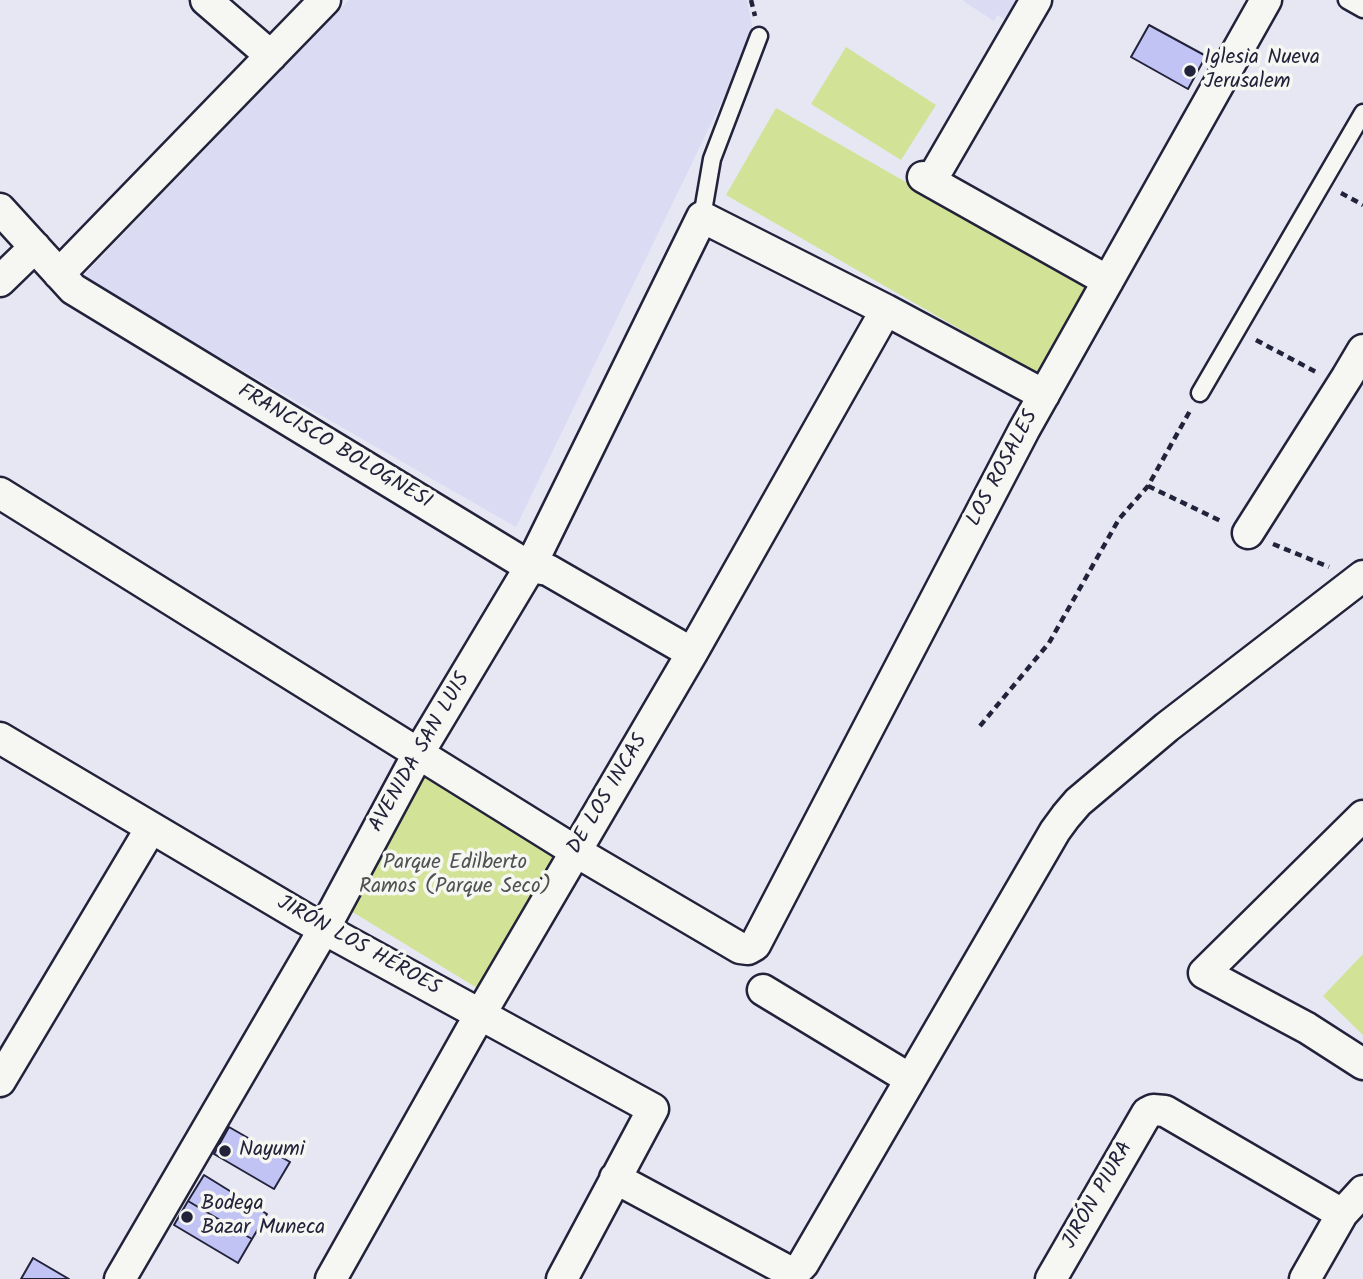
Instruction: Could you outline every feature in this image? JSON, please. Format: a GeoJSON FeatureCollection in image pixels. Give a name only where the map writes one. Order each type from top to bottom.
{"type":"FeatureCollection","features":[{"type":"Feature","properties":{"kind":"street"},"geometry":{"type":"LineString","coordinates":[[206,0],[271,56]]}},
{"type":"Feature","properties":{"kind":"street"},"geometry":{"type":"LineString","coordinates":[[59,274],[325,0]]}},
{"type":"Feature","properties":{"kind":"street"},"geometry":{"type":"LineString","coordinates":[[1036,0],[927,179],[1108,281]]}},
{"type":"Feature","properties":{"kind":"street","name":"LOS ROSALES"},"geometry":{"type":"LineString","coordinates":[[575,851],[740,948],[755,945],[1044,395],[1266,0]]}},
{"type":"Feature","properties":{"kind":"street","name":"FRANCISCO BOLOGNESI"},"geometry":{"type":"LineString","coordinates":[[0,209],[73,289],[530,567],[548,570],[692,653]]}},
{"type":"Feature","properties":{"kind":"street"},"geometry":{"type":"LineString","coordinates":[[702,216],[1044,395]]}},
{"type":"Feature","properties":{"kind":"street","name":"AVENIDA SAN LUIS"},"geometry":{"type":"LineString","coordinates":[[120,1279],[324,929],[418,754],[530,567],[702,216]]}},
{"type":"Feature","properties":{"kind":"street"},"geometry":{"type":"LineString","coordinates":[[0,281],[35,247]]}},
{"type":"Feature","properties":{"kind":"street","name":"DE LOS INCAS"},"geometry":{"type":"LineString","coordinates":[[331,1279],[481,1014],[692,653],[886,310]]}},
{"type":"Feature","properties":{"kind":"street"},"geometry":{"type":"LineString","coordinates":[[1248,533],[1363,349]]}},
{"type":"Feature","properties":{"kind":"street"},"geometry":{"type":"LineString","coordinates":[[0,493],[575,851]]}},
{"type":"Feature","properties":{"kind":"street"},"geometry":{"type":"LineString","coordinates":[[562,1279],[615,1178],[788,1271],[797,1270],[803,1265],[1066,816],[1167,727],[1363,576]]}},
{"type":"Feature","properties":{"kind":"street","name":"JIRÓN LOS HÉROES"},"geometry":{"type":"LineString","coordinates":[[0,738],[324,929],[653,1109],[615,1178]]}},
{"type":"Feature","properties":{"kind":"street"},"geometry":{"type":"LineString","coordinates":[[1363,816],[1204,973],[1307,1028],[1363,1064]]}},
{"type":"Feature","properties":{"kind":"street"},"geometry":{"type":"LineString","coordinates":[[0,1081],[151,828]]}},
{"type":"Feature","properties":{"kind":"street"},"geometry":{"type":"LineString","coordinates":[[763,990],[910,1079]]}},
{"type":"Feature","properties":{"kind":"street","name":"JIRÓN PIURA"},"geometry":{"type":"LineString","coordinates":[[1051,1279],[1147,1113],[1153,1110],[1165,1111],[1342,1214]]}},
{"type":"Feature","properties":{"kind":"street"},"geometry":{"type":"LineString","coordinates":[[1305,1279],[1342,1214],[1363,1191]]}},
{"type":"Feature","properties":{"kind":"lane"},"geometry":{"type":"LineString","coordinates":[[1346,0],[1363,9]]}},
{"type":"Feature","properties":{"kind":"lane"},"geometry":{"type":"LineString","coordinates":[[702,216],[712,159],[759,36]]}},
{"type":"Feature","properties":{"kind":"lane"},"geometry":{"type":"LineString","coordinates":[[1200,393],[1363,113]]}},
{"type":"Feature","properties":{"kind":"path"},"geometry":{"type":"LineString","coordinates":[[1236,330],[1341,385]]}},
{"type":"Feature","properties":{"kind":"path"},"geometry":{"type":"LineString","coordinates":[[979,726],[1049,643],[1119,519],[1148,486],[1200,393]]}},
{"type":"Feature","properties":{"kind":"shaded area"},"geometry":{"type":"Polygon","coordinates":[[[349,0],[747,0],[754,35],[516,527],[81,278],[349,0]]]}},
{"type":"Feature","properties":{"kind":"shaded area"},"geometry":{"type":"Polygon","coordinates":[[[964,0],[1017,0],[1004,19],[997,15],[994,21],[964,0]]]}},
{"type":"Feature","properties":{"kind":"green space"},"geometry":{"type":"Polygon","coordinates":[[[846,47],[936,105],[901,160],[811,104],[846,47]]]}},
{"type":"Feature","properties":{"kind":"green space"},"geometry":{"type":"Polygon","coordinates":[[[776,108],[1090,287],[1040,375],[726,195],[776,108]]]}},
{"type":"Feature","properties":{"kind":"green space","name":"Parque Edilberto Ramos (Parque Seco)"},"geometry":{"type":"Polygon","coordinates":[[[424,764],[567,841],[482,991],[346,908],[424,764]]]}},
{"type":"Feature","properties":{"kind":"green space"},"geometry":{"type":"Polygon","coordinates":[[[1363,954],[1363,1035],[1323,996],[1363,954]]]}},
{"type":"Feature","properties":{"kind":"building"},"geometry":{"type":"Polygon","coordinates":[[[1149,25],[1206,56],[1188,89],[1131,57],[1149,25]]]}},
{"type":"Feature","properties":{"kind":"building"},"geometry":{"type":"Polygon","coordinates":[[[229,1127],[290,1162],[274,1189],[214,1154],[229,1127]]]}},
{"type":"Feature","properties":{"kind":"building"},"geometry":{"type":"Polygon","coordinates":[[[204,1175],[267,1214],[252,1239],[188,1201],[204,1175]]]}},
{"type":"Feature","properties":{"kind":"building"},"geometry":{"type":"Polygon","coordinates":[[[188,1201],[252,1239],[238,1263],[174,1225],[188,1201]]]}},
{"type":"Feature","properties":{"kind":"building"},"geometry":{"type":"Polygon","coordinates":[[[33,1258],[69,1279],[21,1279],[33,1258]]]}},
{"type":"Feature","properties":{"kind":"place","name":"Iglesia Nueva Jerusalem"},"geometry":{"type":"Point","coordinates":[1190,71]}},
{"type":"Feature","properties":{"kind":"place","name":"Nayumi"},"geometry":{"type":"Point","coordinates":[225,1151]}},
{"type":"Feature","properties":{"kind":"place","name":"Bodega Bazar Muneca"},"geometry":{"type":"Point","coordinates":[187,1217]}}]}
